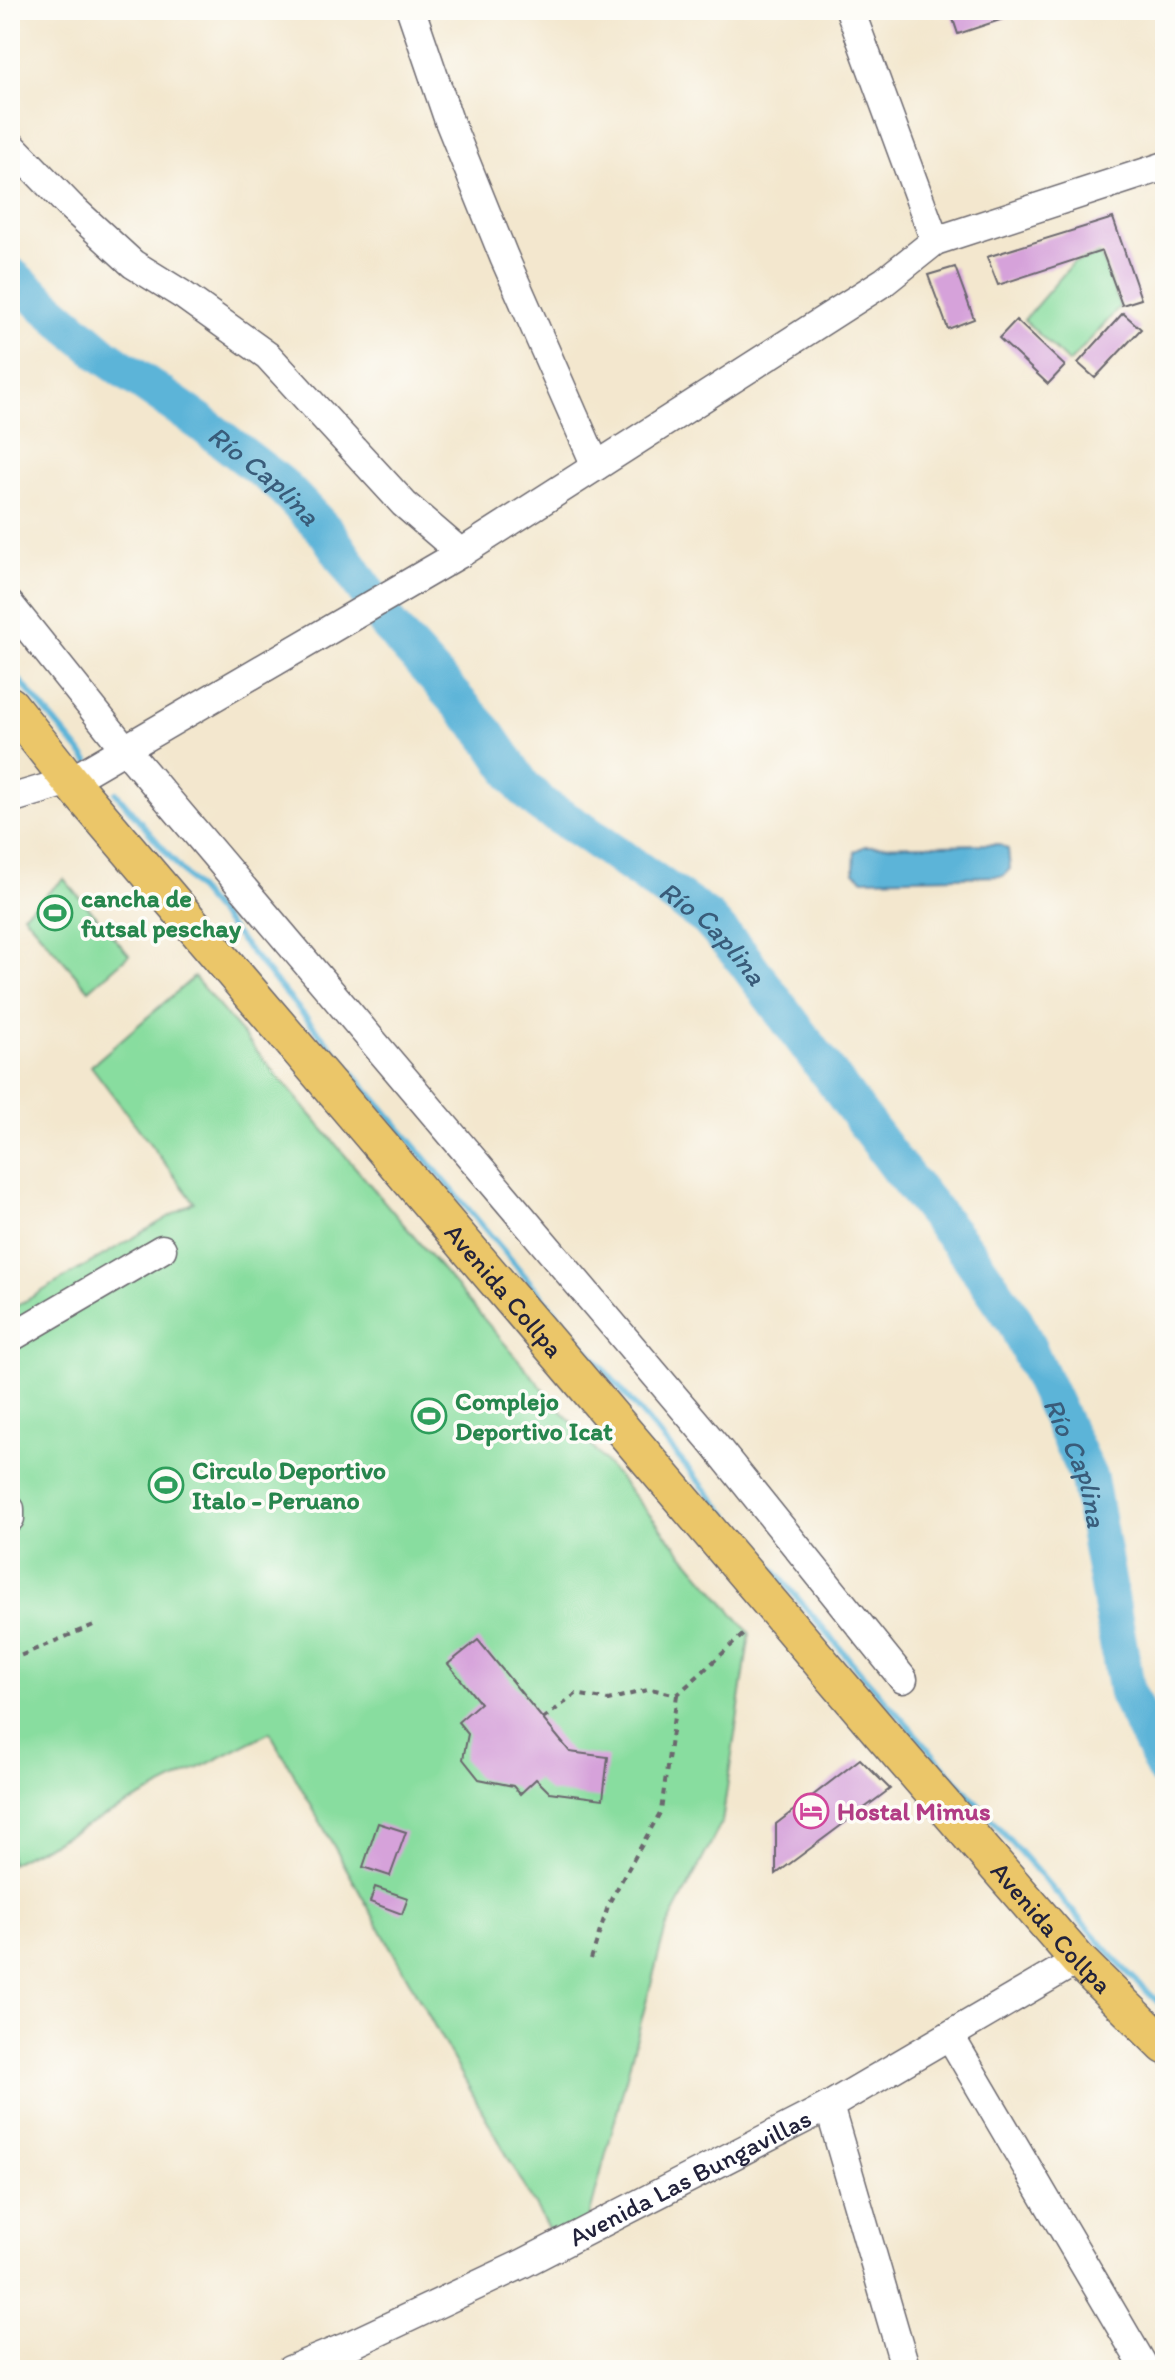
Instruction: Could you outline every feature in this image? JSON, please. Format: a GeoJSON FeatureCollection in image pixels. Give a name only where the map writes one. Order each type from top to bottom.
{"type":"FeatureCollection","features":[{"type":"Feature","properties":{"kind":"main road","name":"Avenida Collpa"},"geometry":{"type":"LineString","coordinates":[[10,705],[70,781],[881,1733],[1078,1960],[1165,2046]]}},
{"type":"Feature","properties":{"kind":"street"},"geometry":{"type":"LineString","coordinates":[[411,10],[460,148],[504,257],[596,466]]}},
{"type":"Feature","properties":{"kind":"street"},"geometry":{"type":"LineString","coordinates":[[850,10],[935,241]]}},
{"type":"Feature","properties":{"kind":"street"},"geometry":{"type":"LineString","coordinates":[[10,144],[71,207],[133,264],[183,295],[268,356],[404,504],[461,553]]}},
{"type":"Feature","properties":{"kind":"street"},"geometry":{"type":"LineString","coordinates":[[10,799],[70,781],[461,553],[885,281],[935,241],[1165,166]]}},
{"type":"Feature","properties":{"kind":"street"},"geometry":{"type":"LineString","coordinates":[[10,605],[125,749],[714,1444],[903,1679]]}},
{"type":"Feature","properties":{"kind":"street"},"geometry":{"type":"LineString","coordinates":[[10,1338],[162,1249]]}},
{"type":"Feature","properties":{"kind":"street"},"geometry":{"type":"LineString","coordinates":[[10,1509],[10,1518]]}},
{"type":"Feature","properties":{"kind":"street","name":"Avenida Las Bungavillas"},"geometry":{"type":"LineString","coordinates":[[290,2370],[522,2264],[829,2106],[1078,1960]]}},
{"type":"Feature","properties":{"kind":"street"},"geometry":{"type":"LineString","coordinates":[[950,2036],[1146,2370]]}},
{"type":"Feature","properties":{"kind":"street"},"geometry":{"type":"LineString","coordinates":[[829,2106],[906,2370]]}},
{"type":"Feature","properties":{"kind":"path"},"geometry":{"type":"LineString","coordinates":[[10,1660],[96,1624]]}},
{"type":"Feature","properties":{"kind":"path"},"geometry":{"type":"LineString","coordinates":[[591,1959],[609,1903],[661,1811],[677,1695],[747,1631]]}},
{"type":"Feature","properties":{"kind":"path"},"geometry":{"type":"LineString","coordinates":[[543,1719],[576,1694],[608,1700],[651,1689],[677,1695]]}},
{"type":"Feature","properties":{"kind":"green space"},"geometry":{"type":"Polygon","coordinates":[[[1100,254],[1120,307],[1069,363],[1024,320],[1073,263],[1100,254]]]}},
{"type":"Feature","properties":{"kind":"green space"},"geometry":{"type":"Polygon","coordinates":[[[64,879],[129,955],[89,990],[23,914],[64,879]]]}},
{"type":"Feature","properties":{"kind":"green space","name":"Complejo Deportivo Icat"},"geometry":{"type":"Polygon","coordinates":[[[194,977],[750,1633],[722,1822],[665,1931],[589,2218],[556,2243],[270,1732],[10,1864],[10,1310],[194,1202],[91,1066],[194,977]]]}},
{"type":"Feature","properties":{"kind":"water"},"geometry":{"type":"Polygon","coordinates":[[[999,844],[1008,849],[1010,869],[1003,876],[863,879],[854,872],[855,851],[865,846],[999,844]]]}},
{"type":"Feature","properties":{"kind":"building"},"geometry":{"type":"Polygon","coordinates":[[[950,10],[1021,10],[1021,13],[958,34],[950,10]]]}},
{"type":"Feature","properties":{"kind":"building"},"geometry":{"type":"Polygon","coordinates":[[[1113,218],[1141,299],[1122,305],[1102,251],[998,285],[987,257],[1113,218]]]}},
{"type":"Feature","properties":{"kind":"building"},"geometry":{"type":"Polygon","coordinates":[[[955,267],[974,319],[948,329],[928,275],[955,267]]]}},
{"type":"Feature","properties":{"kind":"building"},"geometry":{"type":"Polygon","coordinates":[[[1123,313],[1141,329],[1095,378],[1078,363],[1123,313]]]}},
{"type":"Feature","properties":{"kind":"building"},"geometry":{"type":"Polygon","coordinates":[[[1016,320],[1065,366],[1048,384],[999,338],[1016,320]]]}},
{"type":"Feature","properties":{"kind":"building"},"geometry":{"type":"Polygon","coordinates":[[[478,1640],[570,1752],[608,1757],[603,1799],[549,1792],[536,1779],[520,1794],[513,1786],[479,1779],[463,1759],[468,1734],[458,1722],[480,1703],[448,1664],[478,1640]]]}},
{"type":"Feature","properties":{"kind":"building"},"geometry":{"type":"Polygon","coordinates":[[[860,1759],[890,1789],[776,1874],[776,1824],[860,1759]]]}},
{"type":"Feature","properties":{"kind":"building"},"geometry":{"type":"Polygon","coordinates":[[[378,1823],[406,1832],[390,1876],[363,1867],[378,1823]]]}},
{"type":"Feature","properties":{"kind":"building"},"geometry":{"type":"Polygon","coordinates":[[[375,1887],[408,1898],[402,1914],[370,1902],[375,1887]]]}},
{"type":"Feature","properties":{"kind":"waterway","name":"Río Caplina"},"geometry":{"type":"LineString","coordinates":[[10,275],[106,357],[200,422],[280,484],[328,534],[390,627],[487,734],[523,787],[543,806],[708,919],[742,957],[899,1168],[970,1256],[1015,1321],[1089,1479],[1127,1693],[1165,1770]]}},
{"type":"Feature","properties":{"kind":"waterway"},"geometry":{"type":"LineString","coordinates":[[10,669],[88,761]]}},
{"type":"Feature","properties":{"kind":"waterway"},"geometry":{"type":"LineString","coordinates":[[116,793],[861,1673],[1122,1967],[1165,2009]]}},
{"type":"Feature","properties":{"kind":"place","name":"cancha de futsal peschay"},"geometry":{"type":"Point","coordinates":[55,913]}},
{"type":"Feature","properties":{"kind":"place","name":"Complejo Deportivo Icat"},"geometry":{"type":"Point","coordinates":[429,1416]}},
{"type":"Feature","properties":{"kind":"place","name":"Circulo Deportivo Italo - Peruano"},"geometry":{"type":"Point","coordinates":[166,1485]}},
{"type":"Feature","properties":{"kind":"place","name":"Hostal Mimus"},"geometry":{"type":"Point","coordinates":[811,1811]}}]}
